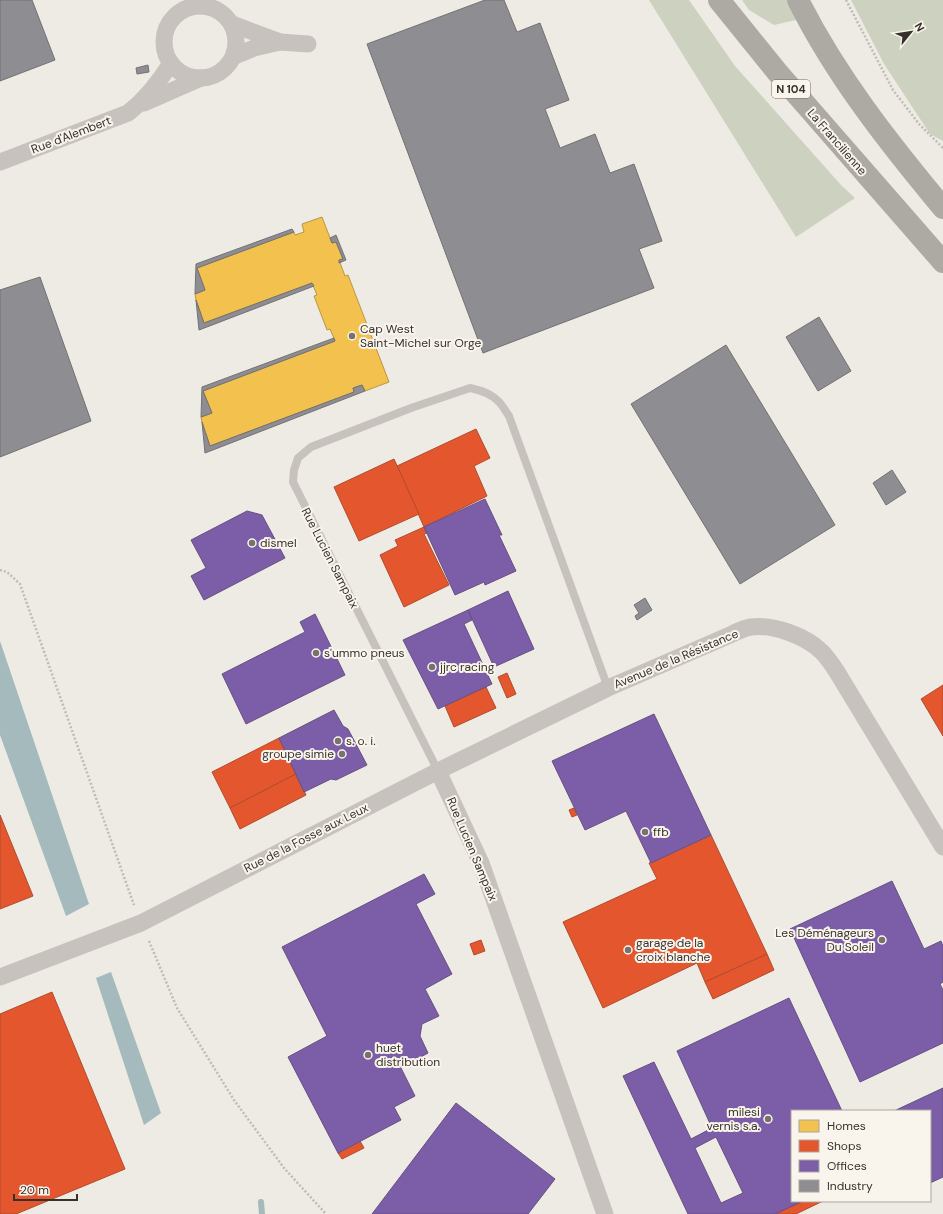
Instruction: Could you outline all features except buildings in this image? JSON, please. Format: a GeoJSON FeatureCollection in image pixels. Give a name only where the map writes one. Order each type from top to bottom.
{"type":"FeatureCollection","features":[{"type":"Feature","properties":{"kind":"highway","name":"La Francilienne"},"geometry":{"type":"LineString","coordinates":[[719,0],[783,79],[943,262]]}},
{"type":"Feature","properties":{"kind":"highway"},"geometry":{"type":"LineString","coordinates":[[798,0],[806,16],[847,83],[901,157],[943,208]]}},
{"type":"Feature","properties":{"kind":"street","name":"Rue d'Alembert"},"geometry":{"type":"LineString","coordinates":[[0,162],[128,113],[140,104],[160,80],[171,63],[164,42],[166,30],[171,20],[191,3],[214,8],[226,13],[280,42]]}},
{"type":"Feature","properties":{"kind":"street"},"geometry":{"type":"LineString","coordinates":[[226,13],[236,36],[235,56]]}},
{"type":"Feature","properties":{"kind":"street","name":"Rue d'Alembert"},"geometry":{"type":"LineString","coordinates":[[140,104],[202,78],[213,76],[224,70],[235,56],[254,48],[280,42],[308,44]]}},
{"type":"Feature","properties":{"kind":"street"},"geometry":{"type":"LineString","coordinates":[[171,63],[179,72],[202,78]]}},
{"type":"Feature","properties":{"kind":"street","name":"Avenue de la Résistance"},"geometry":{"type":"LineString","coordinates":[[608,688],[730,635],[750,628],[767,628],[789,632],[822,652],[837,672],[943,847]]}},
{"type":"Feature","properties":{"kind":"street","name":"Rue de la Fosse aux Leux"},"geometry":{"type":"LineString","coordinates":[[0,977],[141,923],[438,771],[608,688]]}},
{"type":"Feature","properties":{"kind":"street","name":"Rue Lucien Sampaix"},"geometry":{"type":"LineString","coordinates":[[438,771],[481,863],[605,1214]]}},
{"type":"Feature","properties":{"kind":"lane","name":"Avenue de la Résistance"},"geometry":{"type":"LineString","coordinates":[[301,500],[293,482],[294,470],[298,458],[312,447],[411,408],[470,388],[477,389],[490,395],[499,402],[509,416],[608,688]]}},
{"type":"Feature","properties":{"kind":"lane","name":"Rue Lucien Sampaix"},"geometry":{"type":"LineString","coordinates":[[301,500],[438,771]]}},
{"type":"Feature","properties":{"kind":"path"},"geometry":{"type":"LineString","coordinates":[[846,0],[893,90],[919,124],[943,148]]}},
{"type":"Feature","properties":{"kind":"green space"},"geometry":{"type":"Polygon","coordinates":[[[649,0],[689,0],[735,66],[841,185],[855,198],[796,237],[649,0]]]}},
{"type":"Feature","properties":{"kind":"green space"},"geometry":{"type":"Polygon","coordinates":[[[742,0],[787,0],[796,20],[774,25],[749,10],[742,0]]]}},
{"type":"Feature","properties":{"kind":"green space"},"geometry":{"type":"Polygon","coordinates":[[[851,0],[943,0],[943,141],[930,134],[884,64],[851,0]]]}},
{"type":"Feature","properties":{"kind":"shaded area"},"geometry":{"type":"Polygon","coordinates":[[[0,641],[89,904],[66,916],[0,735],[0,641]]]}},
{"type":"Feature","properties":{"kind":"shaded area"},"geometry":{"type":"Polygon","coordinates":[[[111,972],[161,1113],[144,1125],[96,978],[111,972]]]}},
{"type":"Feature","properties":{"kind":"waterway"},"geometry":{"type":"LineString","coordinates":[[261,1202],[262,1214]]}},
{"type":"Feature","properties":{"kind":"place","name":"Cap West Saint-Michel sur Orge"},"geometry":{"type":"Point","coordinates":[352,336]}},
{"type":"Feature","properties":{"kind":"place","name":"dismel"},"geometry":{"type":"Point","coordinates":[252,543]}},
{"type":"Feature","properties":{"kind":"place","name":"s'ummo pneus"},"geometry":{"type":"Point","coordinates":[316,653]}},
{"type":"Feature","properties":{"kind":"place","name":"jjrc racing"},"geometry":{"type":"Point","coordinates":[432,667]}},
{"type":"Feature","properties":{"kind":"place","name":"s. o. i."},"geometry":{"type":"Point","coordinates":[338,741]}},
{"type":"Feature","properties":{"kind":"place","name":"groupe simie"},"geometry":{"type":"Point","coordinates":[342,754]}},
{"type":"Feature","properties":{"kind":"place","name":"ffb"},"geometry":{"type":"Point","coordinates":[645,832]}},
{"type":"Feature","properties":{"kind":"place","name":"Les Déménageurs Du Soleil"},"geometry":{"type":"Point","coordinates":[882,940]}},
{"type":"Feature","properties":{"kind":"place","name":"garage de la croix blanche"},"geometry":{"type":"Point","coordinates":[628,950]}},
{"type":"Feature","properties":{"kind":"place","name":"huet distribution"},"geometry":{"type":"Point","coordinates":[368,1055]}},
{"type":"Feature","properties":{"kind":"place","name":"milesi vernis s.a."},"geometry":{"type":"Point","coordinates":[768,1119]}}]}
